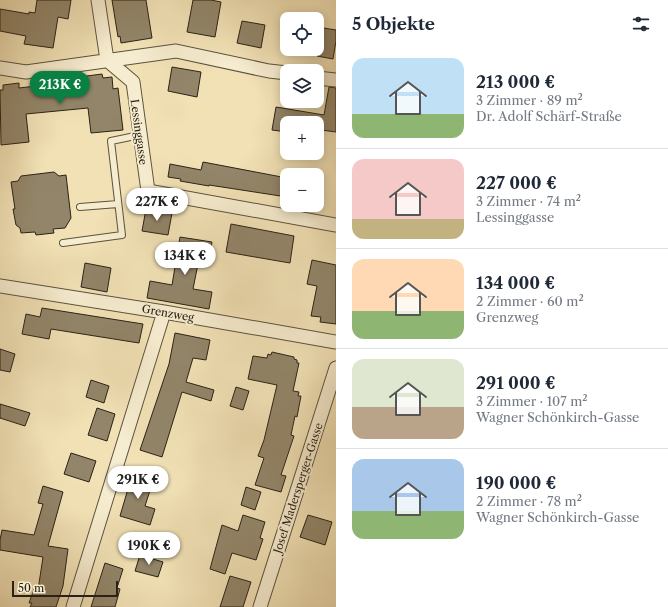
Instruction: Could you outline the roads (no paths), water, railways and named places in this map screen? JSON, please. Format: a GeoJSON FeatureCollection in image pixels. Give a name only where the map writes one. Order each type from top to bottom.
{"type":"FeatureCollection","features":[{"type":"Feature","properties":{"kind":"street"},"geometry":{"type":"LineString","coordinates":[[98,0],[107,60]]}},
{"type":"Feature","properties":{"kind":"street"},"geometry":{"type":"LineString","coordinates":[[0,68],[26,72],[176,51],[280,72]]}},
{"type":"Feature","properties":{"kind":"street","name":"Lessinggasse"},"geometry":{"type":"LineString","coordinates":[[107,60],[133,82],[148,191],[336,225]]}},
{"type":"Feature","properties":{"kind":"street"},"geometry":{"type":"LineString","coordinates":[[324,79],[336,80]]}},
{"type":"Feature","properties":{"kind":"street","name":"Grenzweg"},"geometry":{"type":"LineString","coordinates":[[0,286],[164,312],[336,342]]}},
{"type":"Feature","properties":{"kind":"street"},"geometry":{"type":"LineString","coordinates":[[73,607],[164,312]]}},
{"type":"Feature","properties":{"kind":"street","name":"Josef Madersperger-Gasse"},"geometry":{"type":"LineString","coordinates":[[260,607],[336,368]]}},
{"type":"Feature","properties":{"kind":"lane"},"geometry":{"type":"LineString","coordinates":[[64,243],[122,235],[111,141],[140,136]]}},
{"type":"Feature","properties":{"kind":"lane"},"geometry":{"type":"LineString","coordinates":[[80,208],[118,204]]}}]}
